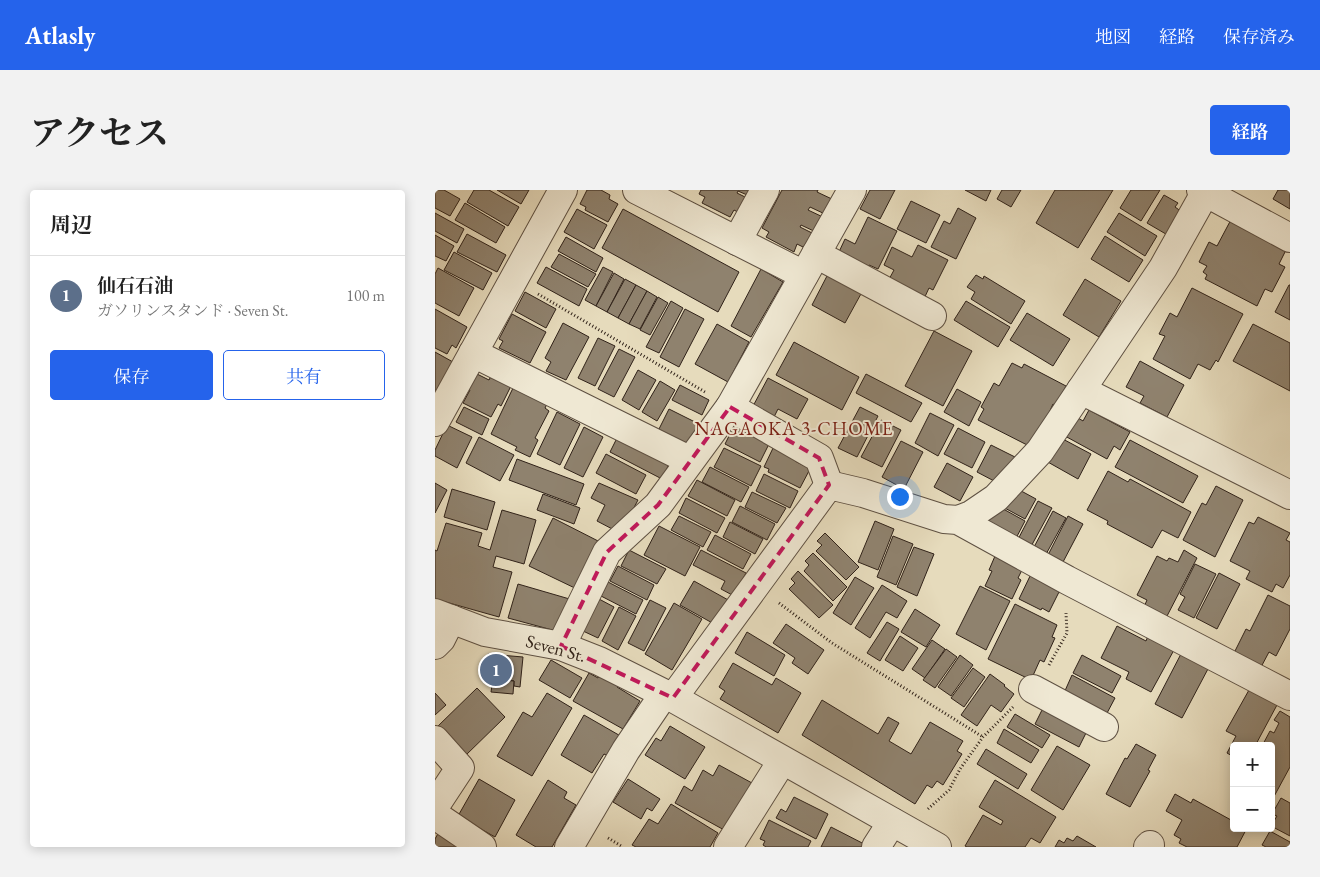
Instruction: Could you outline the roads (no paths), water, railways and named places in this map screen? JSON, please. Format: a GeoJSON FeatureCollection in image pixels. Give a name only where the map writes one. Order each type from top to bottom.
{"type":"FeatureCollection","features":[{"type":"Feature","properties":{"kind":"street"},"geometry":{"type":"LineString","coordinates":[[435,422],[563,190]]}},
{"type":"Feature","properties":{"kind":"street"},"geometry":{"type":"LineString","coordinates":[[637,190],[680,200],[737,242],[810,265],[932,316]]}},
{"type":"Feature","properties":{"kind":"street"},"geometry":{"type":"LineString","coordinates":[[737,242],[765,190]]}},
{"type":"Feature","properties":{"kind":"street"},"geometry":{"type":"LineString","coordinates":[[561,646],[607,552],[659,505],[689,460],[730,407],[853,190]]}},
{"type":"Feature","properties":{"kind":"street"},"geometry":{"type":"LineString","coordinates":[[958,520],[971,515],[996,498],[1040,451],[1163,268],[1203,192],[1290,238]]}},
{"type":"Feature","properties":{"kind":"street"},"geometry":{"type":"LineString","coordinates":[[473,353],[689,460]]}},
{"type":"Feature","properties":{"kind":"street"},"geometry":{"type":"LineString","coordinates":[[1081,390],[1290,495]]}},
{"type":"Feature","properties":{"kind":"street"},"geometry":{"type":"LineString","coordinates":[[730,407],[819,458],[829,485]]}},
{"type":"Feature","properties":{"kind":"street"},"geometry":{"type":"LineString","coordinates":[[829,485],[863,493],[944,519],[958,520],[1067,580],[1290,696]]}},
{"type":"Feature","properties":{"kind":"street"},"geometry":{"type":"LineString","coordinates":[[569,847],[626,750],[755,585],[829,485]]}},
{"type":"Feature","properties":{"kind":"street"},"geometry":{"type":"LineString","coordinates":[[435,645],[441,640],[443,616]]}},
{"type":"Feature","properties":{"kind":"street","name":"Seven St."},"geometry":{"type":"LineString","coordinates":[[443,616],[485,632],[561,646],[599,661],[668,696],[937,847]]}},
{"type":"Feature","properties":{"kind":"street"},"geometry":{"type":"LineString","coordinates":[[1033,689],[1104,727]]}},
{"type":"Feature","properties":{"kind":"street"},"geometry":{"type":"LineString","coordinates":[[435,740],[460,768],[435,806]]}},
{"type":"Feature","properties":{"kind":"street"},"geometry":{"type":"LineString","coordinates":[[728,847],[782,761]]}},
{"type":"Feature","properties":{"kind":"street"},"geometry":{"type":"LineString","coordinates":[[435,815],[482,847]]}},
{"type":"Feature","properties":{"kind":"street"},"geometry":{"type":"LineString","coordinates":[[876,847],[898,826]]}},
{"type":"Feature","properties":{"kind":"place","name":"仙石石油"},"geometry":{"type":"Point","coordinates":[496,670]}},
{"type":"Feature","properties":{"kind":"district","name":"NAGAOKA 3-CHOME"},"geometry":{"type":"Point","coordinates":[794,428]}}]}
